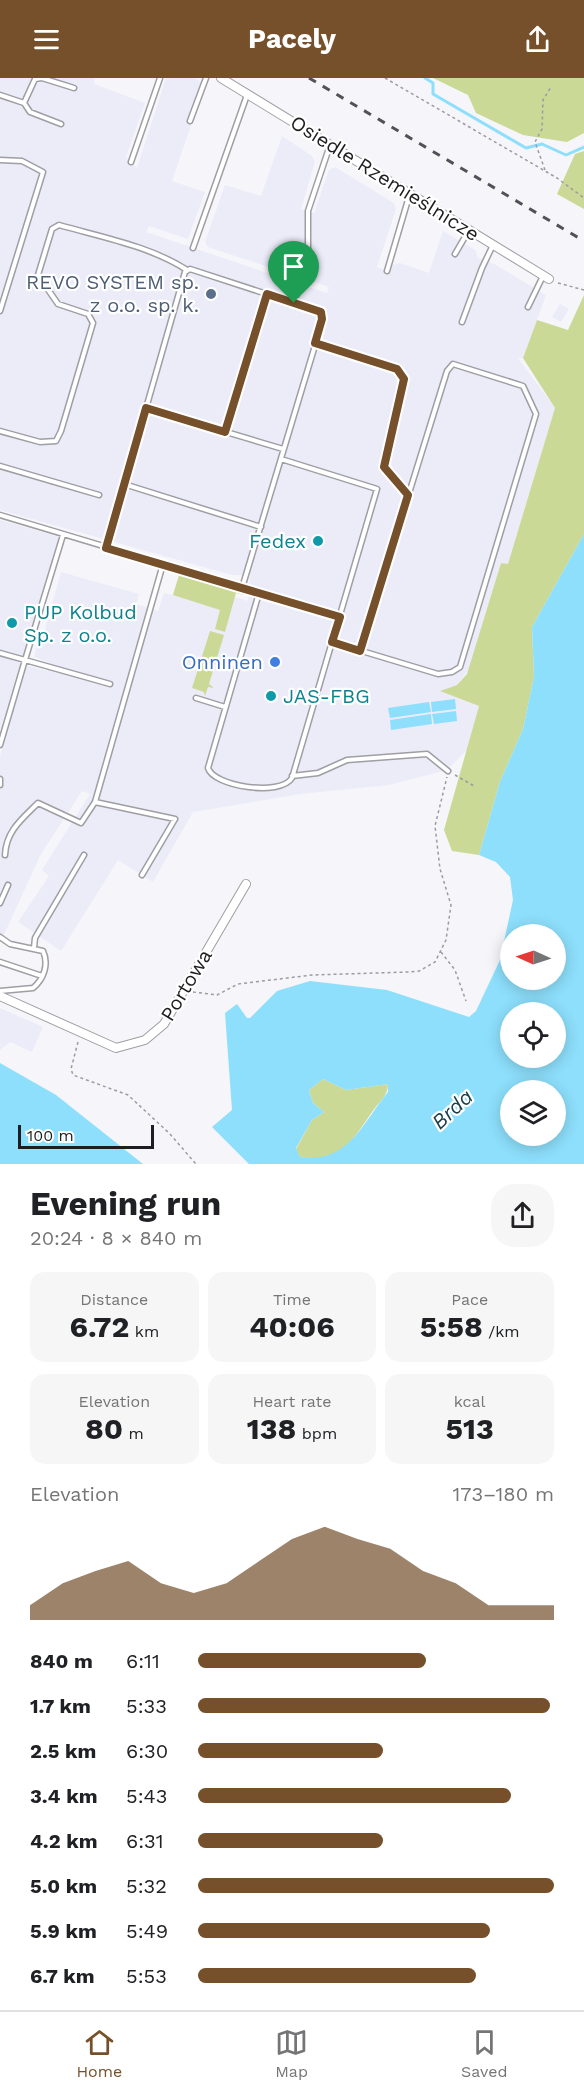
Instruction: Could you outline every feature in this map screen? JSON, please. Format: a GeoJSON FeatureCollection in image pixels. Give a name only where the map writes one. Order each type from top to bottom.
{"type":"FeatureCollection","features":[{"type":"Feature","properties":{"kind":"street","name":"Osiedle Rzemieślnicze"},"geometry":{"type":"LineString","coordinates":[[221,78],[546,277]]}},
{"type":"Feature","properties":{"kind":"street","name":"Portowa"},"geometry":{"type":"LineString","coordinates":[[0,996],[116,1048],[145,1040],[164,1024],[246,884]]}},
{"type":"Feature","properties":{"kind":"lane"},"geometry":{"type":"LineString","coordinates":[[24,103],[35,79],[42,78],[74,88]]}},
{"type":"Feature","properties":{"kind":"lane"},"geometry":{"type":"LineString","coordinates":[[131,162],[160,78]]}},
{"type":"Feature","properties":{"kind":"lane"},"geometry":{"type":"LineString","coordinates":[[190,121],[206,78]]}},
{"type":"Feature","properties":{"kind":"lane"},"geometry":{"type":"LineString","coordinates":[[193,248],[248,94]]}},
{"type":"Feature","properties":{"kind":"lane"},"geometry":{"type":"LineString","coordinates":[[0,95],[24,103],[30,111],[61,124]]}},
{"type":"Feature","properties":{"kind":"lane"},"geometry":{"type":"LineString","coordinates":[[294,303],[308,255],[308,211],[330,146]]}},
{"type":"Feature","properties":{"kind":"lane"},"geometry":{"type":"LineString","coordinates":[[0,160],[22,161],[43,172],[0,310]]}},
{"type":"Feature","properties":{"kind":"lane"},"geometry":{"type":"LineString","coordinates":[[387,271],[410,193]]}},
{"type":"Feature","properties":{"kind":"lane"},"geometry":{"type":"LineString","coordinates":[[0,431],[40,442],[56,441],[93,323],[88,314],[58,304],[38,275],[52,229],[59,225],[171,259],[187,270],[190,269],[321,312],[322,319],[243,588]]}},
{"type":"Feature","properties":{"kind":"lane"},"geometry":{"type":"LineString","coordinates":[[455,254],[470,229]]}},
{"type":"Feature","properties":{"kind":"lane"},"geometry":{"type":"LineString","coordinates":[[462,322],[494,244]]}},
{"type":"Feature","properties":{"kind":"lane"},"geometry":{"type":"LineString","coordinates":[[106,548],[187,270]]}},
{"type":"Feature","properties":{"kind":"lane"},"geometry":{"type":"LineString","coordinates":[[528,308],[546,277]]}},
{"type":"Feature","properties":{"kind":"lane"},"geometry":{"type":"LineString","coordinates":[[225,432],[267,294]]}},
{"type":"Feature","properties":{"kind":"lane"},"geometry":{"type":"LineString","coordinates":[[315,343],[397,369],[404,379],[384,467],[408,495]]}},
{"type":"Feature","properties":{"kind":"lane"},"geometry":{"type":"LineString","coordinates":[[332,642],[360,651],[438,674],[452,672],[460,667],[536,414],[523,386],[453,364],[442,380],[360,651]]}},
{"type":"Feature","properties":{"kind":"lane"},"geometry":{"type":"LineString","coordinates":[[146,408],[284,449]]}},
{"type":"Feature","properties":{"kind":"lane"},"geometry":{"type":"LineString","coordinates":[[260,593],[209,763],[209,773],[260,790],[282,787],[289,783],[292,776],[377,489],[281,459]]}},
{"type":"Feature","properties":{"kind":"lane"},"geometry":{"type":"LineString","coordinates":[[0,466],[99,495]]}},
{"type":"Feature","properties":{"kind":"lane"},"geometry":{"type":"LineString","coordinates":[[124,484],[261,527]]}},
{"type":"Feature","properties":{"kind":"lane"},"geometry":{"type":"LineString","coordinates":[[0,515],[340,617]]}},
{"type":"Feature","properties":{"kind":"lane"},"geometry":{"type":"LineString","coordinates":[[0,745],[63,535]]}},
{"type":"Feature","properties":{"kind":"lane"},"geometry":{"type":"LineString","coordinates":[[5,855],[5,843],[10,832],[38,803],[81,823],[95,802],[163,564]]}},
{"type":"Feature","properties":{"kind":"lane"},"geometry":{"type":"LineString","coordinates":[[0,653],[110,684]]}},
{"type":"Feature","properties":{"kind":"lane"},"geometry":{"type":"LineString","coordinates":[[196,698],[225,707]]}},
{"type":"Feature","properties":{"kind":"lane"},"geometry":{"type":"LineString","coordinates":[[292,776],[318,773],[347,760],[427,754],[448,771]]}},
{"type":"Feature","properties":{"kind":"lane"},"geometry":{"type":"LineString","coordinates":[[0,779],[0,785]]}},
{"type":"Feature","properties":{"kind":"lane"},"geometry":{"type":"LineString","coordinates":[[95,802],[175,819],[142,875]]}},
{"type":"Feature","properties":{"kind":"lane"},"geometry":{"type":"LineString","coordinates":[[34,948],[35,938],[84,855]]}},
{"type":"Feature","properties":{"kind":"lane"},"geometry":{"type":"LineString","coordinates":[[0,903],[8,885]]}},
{"type":"Feature","properties":{"kind":"lane"},"geometry":{"type":"LineString","coordinates":[[0,937],[10,944],[43,951],[47,959],[42,976],[33,988],[0,991]]}},
{"type":"Feature","properties":{"kind":"lane"},"geometry":{"type":"LineString","coordinates":[[0,962],[42,976]]}},
{"type":"Feature","properties":{"kind":"path"},"geometry":{"type":"LineString","coordinates":[[385,78],[545,170],[584,198]]}},
{"type":"Feature","properties":{"kind":"path"},"geometry":{"type":"LineString","coordinates":[[545,170],[535,142],[542,129],[543,100],[551,87]]}},
{"type":"Feature","properties":{"kind":"path"},"geometry":{"type":"LineString","coordinates":[[546,277],[584,290]]}},
{"type":"Feature","properties":{"kind":"path"},"geometry":{"type":"LineString","coordinates":[[183,991],[217,995],[238,984],[312,975],[385,975],[420,971],[435,962],[446,940],[452,905],[440,869],[435,825],[448,771],[474,786]]}},
{"type":"Feature","properties":{"kind":"path"},"geometry":{"type":"LineString","coordinates":[[440,951],[455,970],[466,1001]]}},
{"type":"Feature","properties":{"kind":"path"},"geometry":{"type":"LineString","coordinates":[[82,1033],[71,1069],[73,1075],[128,1095],[169,1133],[196,1164]]}},
{"type":"Feature","properties":{"kind":"shaded area"},"geometry":{"type":"Polygon","coordinates":[[[0,78],[95,78],[94,84],[145,103],[126,157],[137,168],[166,78],[194,78],[205,84],[172,181],[205,192],[188,239],[149,226],[146,232],[327,293],[329,287],[208,247],[205,242],[225,185],[261,196],[282,136],[312,156],[315,162],[301,209],[314,213],[329,170],[335,167],[394,203],[396,209],[377,267],[387,271],[388,266],[400,263],[429,273],[443,231],[475,250],[478,258],[494,264],[546,295],[523,358],[518,358],[555,408],[508,565],[501,563],[469,669],[457,685],[441,691],[479,706],[467,750],[447,770],[389,785],[300,794],[193,812],[153,882],[118,860],[61,951],[18,922],[49,876],[42,870],[90,794],[82,791],[41,854],[0,943],[0,756],[26,668],[29,666],[47,671],[49,662],[34,657],[37,646],[41,643],[61,572],[139,594],[136,604],[158,611],[164,593],[173,595],[178,579],[248,601],[250,575],[232,575],[0,510],[0,78]]]}},
{"type":"Feature","properties":{"kind":"shaded area"},"geometry":{"type":"Polygon","coordinates":[[[560,304],[569,309],[561,322],[552,317],[560,304]]]}},
{"type":"Feature","properties":{"kind":"shaded area"},"geometry":{"type":"Polygon","coordinates":[[[0,520],[59,537],[0,730],[0,520]]]}},
{"type":"Feature","properties":{"kind":"shaded area"},"geometry":{"type":"Polygon","coordinates":[[[0,1008],[43,1027],[32,1052],[10,1042],[0,1050],[0,1008]]]}},
{"type":"Feature","properties":{"kind":"green space"},"geometry":{"type":"Polygon","coordinates":[[[433,78],[584,78],[584,133],[567,142],[523,135],[476,113],[468,95],[433,78]]]}},
{"type":"Feature","properties":{"kind":"green space"},"geometry":{"type":"Polygon","coordinates":[[[584,151],[584,209],[557,194],[575,154],[584,151]]]}},
{"type":"Feature","properties":{"kind":"green space"},"geometry":{"type":"Polygon","coordinates":[[[584,295],[584,534],[532,627],[534,677],[523,729],[500,782],[479,855],[452,851],[444,830],[479,706],[440,691],[457,685],[467,674],[501,563],[508,564],[555,408],[523,358],[537,320],[568,330],[584,295]]]}},
{"type":"Feature","properties":{"kind":"green space"},"geometry":{"type":"Polygon","coordinates":[[[183,574],[243,593],[244,595],[236,593],[225,632],[215,629],[220,610],[173,595],[179,575],[183,574]]]}},
{"type":"Feature","properties":{"kind":"green space"},"geometry":{"type":"Polygon","coordinates":[[[210,631],[224,635],[209,684],[214,688],[208,687],[205,696],[204,692],[192,688],[210,631]]]}},
{"type":"Feature","properties":{"kind":"green space"},"geometry":{"type":"Polygon","coordinates":[[[323,1079],[346,1090],[388,1084],[388,1088],[383,1099],[344,1148],[325,1157],[300,1157],[296,1149],[312,1120],[324,1112],[313,1103],[309,1090],[323,1079]]]}},
{"type":"Feature","properties":{"kind":"water","name":"Brda"},"geometry":{"type":"Polygon","coordinates":[[[584,534],[584,1164],[249,1164],[212,1127],[232,1110],[225,1013],[237,1004],[247,1018],[250,1018],[277,991],[310,981],[387,990],[469,1017],[476,1011],[500,960],[500,990],[566,990],[566,924],[508,924],[513,900],[510,877],[496,862],[479,855],[500,782],[523,729],[534,677],[532,627],[584,534]],[[323,1079],[309,1090],[313,1103],[324,1112],[312,1120],[296,1148],[300,1157],[316,1158],[342,1148],[352,1139],[388,1092],[388,1084],[346,1090],[323,1079]]]}},
{"type":"Feature","properties":{"kind":"water"},"geometry":{"type":"Polygon","coordinates":[[[455,699],[456,709],[432,712],[431,702],[455,699]]]}},
{"type":"Feature","properties":{"kind":"water"},"geometry":{"type":"Polygon","coordinates":[[[429,702],[431,712],[390,718],[388,708],[429,702]]]}},
{"type":"Feature","properties":{"kind":"water"},"geometry":{"type":"Polygon","coordinates":[[[456,711],[457,721],[434,724],[432,714],[456,711]]]}},
{"type":"Feature","properties":{"kind":"water"},"geometry":{"type":"Polygon","coordinates":[[[431,714],[432,724],[391,730],[390,720],[431,714]]]}},
{"type":"Feature","properties":{"kind":"water"},"geometry":{"type":"Polygon","coordinates":[[[0,1063],[56,1095],[143,1164],[0,1164],[0,1063]]]}},
{"type":"Feature","properties":{"kind":"waterway"},"geometry":{"type":"LineString","coordinates":[[425,78],[433,83],[433,94],[526,148],[542,144],[566,155],[584,147]]}},
{"type":"Feature","properties":{"kind":"railway"},"geometry":{"type":"LineString","coordinates":[[309,78],[584,241]]}},
{"type":"Feature","properties":{"kind":"place","name":"REVO SYSTEM sp. z o.o. sp. k."},"geometry":{"type":"Point","coordinates":[211,294]}},
{"type":"Feature","properties":{"kind":"place","name":"Fedex"},"geometry":{"type":"Point","coordinates":[318,541]}},
{"type":"Feature","properties":{"kind":"place","name":"PUP Kolbud Sp. z o.o."},"geometry":{"type":"Point","coordinates":[12,623]}},
{"type":"Feature","properties":{"kind":"place","name":"Onninen"},"geometry":{"type":"Point","coordinates":[275,662]}},
{"type":"Feature","properties":{"kind":"place","name":"JAS-FBG"},"geometry":{"type":"Point","coordinates":[271,696]}},
{"type":"Feature","properties":{"kind":"route"},"geometry":{"type":"LineString","coordinates":[[267,294],[294,303],[321,312],[322,319],[315,343],[397,369],[404,379],[384,467],[408,495],[360,651],[332,642],[340,617],[106,548],[146,408],[225,432],[267,294]]}}]}
